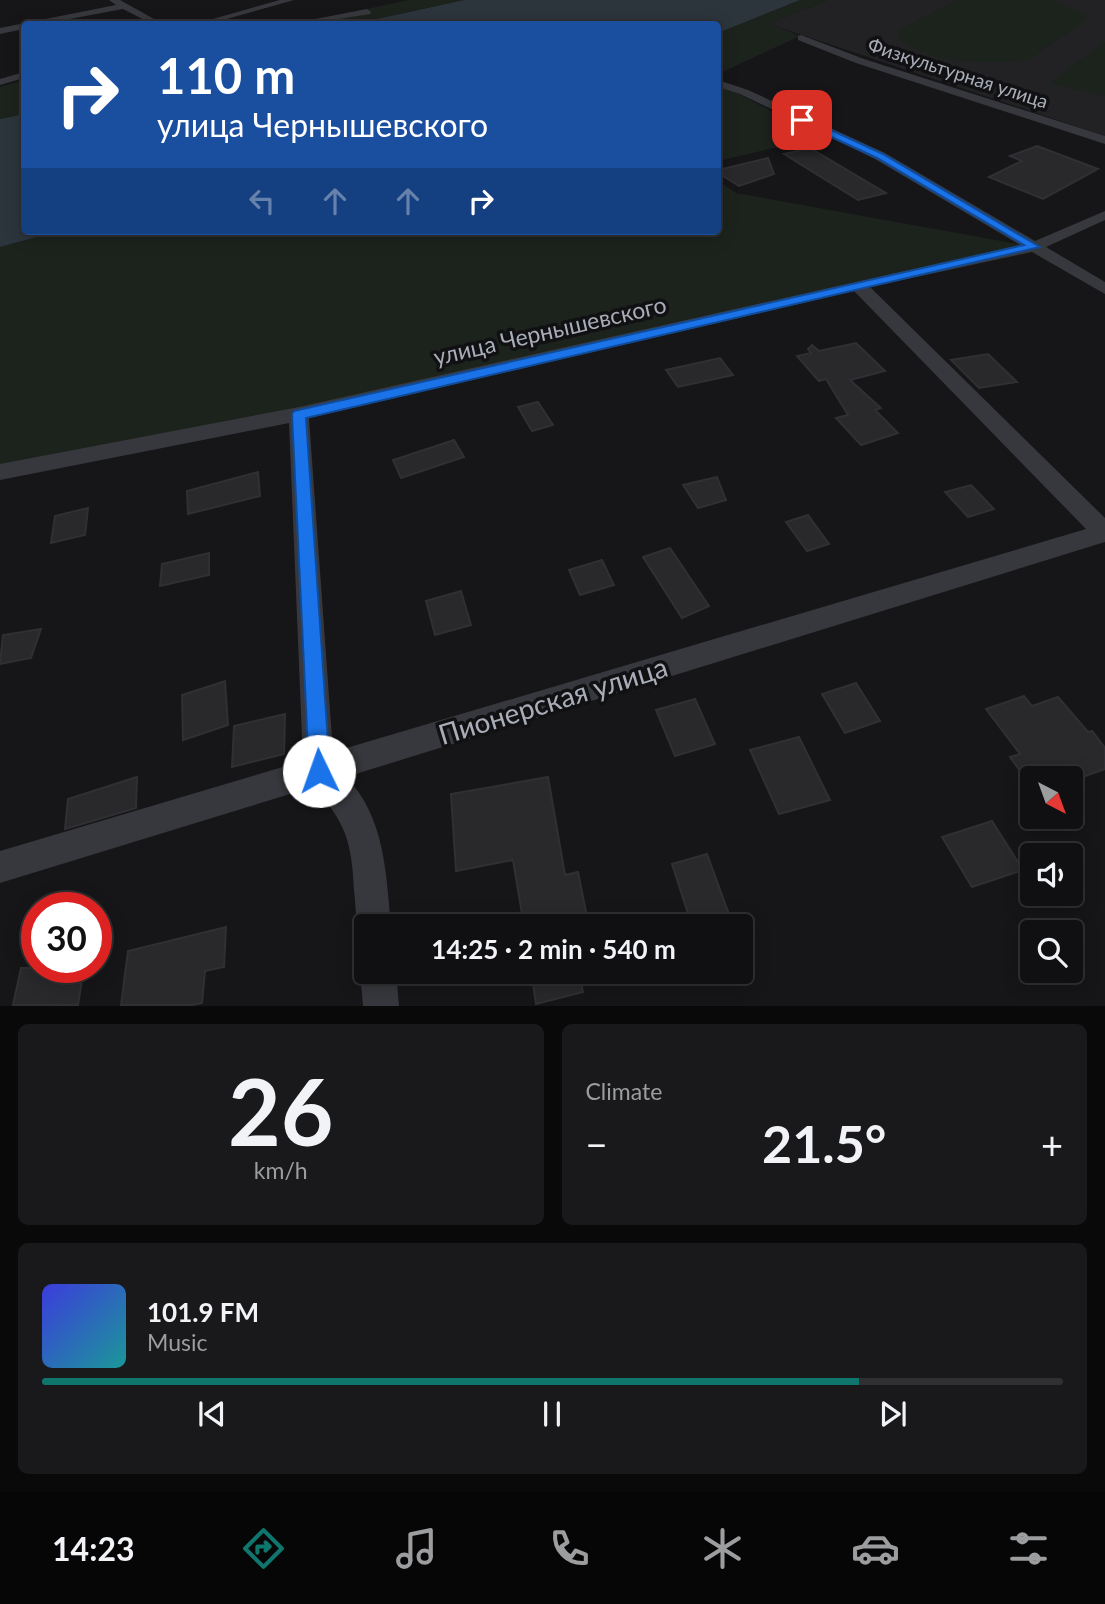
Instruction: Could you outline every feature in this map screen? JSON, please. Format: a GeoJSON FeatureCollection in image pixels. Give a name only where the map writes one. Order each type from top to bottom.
{"type":"FeatureCollection","features":[{"type":"Feature","properties":{"kind":"street"},"geometry":{"type":"LineString","coordinates":[[113,0],[152,21]]}},
{"type":"Feature","properties":{"kind":"street"},"geometry":{"type":"LineString","coordinates":[[211,21],[289,0]]}},
{"type":"Feature","properties":{"kind":"street"},"geometry":{"type":"LineString","coordinates":[[46,21],[124,6]]}},
{"type":"Feature","properties":{"kind":"street"},"geometry":{"type":"LineString","coordinates":[[312,21],[367,12]]}},
{"type":"Feature","properties":{"kind":"street"},"geometry":{"type":"LineString","coordinates":[[0,31],[21,27]]}},
{"type":"Feature","properties":{"kind":"street","name":"Физкультурная улица"},"geometry":{"type":"LineString","coordinates":[[801,38],[860,61],[1105,140]]}},
{"type":"Feature","properties":{"kind":"street"},"geometry":{"type":"LineString","coordinates":[[0,82],[21,76]]}},
{"type":"Feature","properties":{"kind":"street"},"geometry":{"type":"LineString","coordinates":[[721,84],[744,92],[880,156],[1105,289]]}},
{"type":"Feature","properties":{"kind":"street","name":"улица Чернышевского"},"geometry":{"type":"LineString","coordinates":[[0,472],[299,414],[1034,247],[1105,215]]}},
{"type":"Feature","properties":{"kind":"street"},"geometry":{"type":"LineString","coordinates":[[858,285],[1105,533]]}},
{"type":"Feature","properties":{"kind":"street"},"geometry":{"type":"LineString","coordinates":[[299,414],[319,771],[348,801],[361,825],[368,855],[373,914]]}},
{"type":"Feature","properties":{"kind":"street","name":"Пионерская улица"},"geometry":{"type":"LineString","coordinates":[[0,867],[1105,533]]}},
{"type":"Feature","properties":{"kind":"street"},"geometry":{"type":"LineString","coordinates":[[379,984],[380,1006]]}},
{"type":"Feature","properties":{"kind":"shaded area"},"geometry":{"type":"Polygon","coordinates":[[[408,0],[464,0],[368,21],[313,21],[408,0]]]}},
{"type":"Feature","properties":{"kind":"shaded area"},"geometry":{"type":"Polygon","coordinates":[[[464,0],[800,0],[721,32],[721,21],[368,21],[464,0]]]}},
{"type":"Feature","properties":{"kind":"shaded area"},"geometry":{"type":"Polygon","coordinates":[[[800,0],[827,0],[770,24],[800,36],[721,73],[721,32],[800,0]]]}},
{"type":"Feature","properties":{"kind":"shaded area"},"geometry":{"type":"Polygon","coordinates":[[[827,0],[1105,0],[1105,136],[769,24],[827,0]]]}},
{"type":"Feature","properties":{"kind":"shaded area"},"geometry":{"type":"Polygon","coordinates":[[[956,0],[1052,0],[1088,15],[1086,20],[1030,59],[1015,61],[979,62],[942,58],[910,46],[898,36],[897,31],[956,0]]]}},
{"type":"Feature","properties":{"kind":"shaded area"},"geometry":{"type":"Polygon","coordinates":[[[1105,41],[1105,96],[1049,83],[1105,41]]]}},
{"type":"Feature","properties":{"kind":"shaded area"},"geometry":{"type":"Polygon","coordinates":[[[21,81],[21,115],[0,119],[0,87],[21,81]]]}},
{"type":"Feature","properties":{"kind":"shaded area"},"geometry":{"type":"Polygon","coordinates":[[[721,87],[737,93],[821,137],[721,160],[721,87]]]}},
{"type":"Feature","properties":{"kind":"shaded area"},"geometry":{"type":"Polygon","coordinates":[[[21,115],[21,235],[44,235],[0,247],[0,119],[21,115]]]}},
{"type":"Feature","properties":{"kind":"shaded area"},"geometry":{"type":"Polygon","coordinates":[[[721,183],[736,193],[1034,247],[0,478],[0,247],[44,235],[721,235],[721,183]]]}},
{"type":"Feature","properties":{"kind":"building"},"geometry":{"type":"Polygon","coordinates":[[[1037,146],[1098,169],[1043,199],[989,177],[1022,161],[1010,156],[1037,146]]]}},
{"type":"Feature","properties":{"kind":"building"},"geometry":{"type":"Polygon","coordinates":[[[810,148],[886,193],[858,200],[784,154],[810,148]]]}},
{"type":"Feature","properties":{"kind":"building"},"geometry":{"type":"Polygon","coordinates":[[[768,158],[774,174],[739,186],[721,175],[721,169],[768,158]]]}},
{"type":"Feature","properties":{"kind":"building"},"geometry":{"type":"Polygon","coordinates":[[[856,343],[885,371],[850,380],[881,408],[875,410],[898,433],[861,445],[836,418],[848,415],[826,379],[819,381],[797,356],[811,353],[808,349],[812,345],[819,351],[856,343]]]}},
{"type":"Feature","properties":{"kind":"building"},"geometry":{"type":"Polygon","coordinates":[[[988,354],[1017,382],[979,388],[951,360],[988,354]]]}},
{"type":"Feature","properties":{"kind":"building"},"geometry":{"type":"Polygon","coordinates":[[[720,358],[733,375],[678,387],[666,370],[720,358]]]}},
{"type":"Feature","properties":{"kind":"building"},"geometry":{"type":"Polygon","coordinates":[[[538,402],[553,425],[532,431],[518,407],[538,402]]]}},
{"type":"Feature","properties":{"kind":"building"},"geometry":{"type":"Polygon","coordinates":[[[454,440],[464,457],[401,478],[393,460],[454,440]]]}},
{"type":"Feature","properties":{"kind":"building"},"geometry":{"type":"Polygon","coordinates":[[[258,472],[260,496],[188,514],[187,491],[258,472]]]}},
{"type":"Feature","properties":{"kind":"building"},"geometry":{"type":"Polygon","coordinates":[[[717,477],[726,500],[698,508],[683,485],[717,477]]]}},
{"type":"Feature","properties":{"kind":"building"},"geometry":{"type":"Polygon","coordinates":[[[971,485],[994,509],[968,517],[945,492],[971,485]]]}},
{"type":"Feature","properties":{"kind":"building"},"geometry":{"type":"Polygon","coordinates":[[[88,508],[85,535],[51,543],[55,516],[88,508]]]}},
{"type":"Feature","properties":{"kind":"building"},"geometry":{"type":"Polygon","coordinates":[[[808,515],[829,544],[807,551],[786,522],[808,515]]]}},
{"type":"Feature","properties":{"kind":"building"},"geometry":{"type":"Polygon","coordinates":[[[670,548],[709,606],[682,618],[643,557],[670,548]]]}},
{"type":"Feature","properties":{"kind":"building"},"geometry":{"type":"Polygon","coordinates":[[[209,553],[209,575],[160,586],[162,564],[209,553]]]}},
{"type":"Feature","properties":{"kind":"building"},"geometry":{"type":"Polygon","coordinates":[[[602,560],[614,585],[580,595],[569,570],[602,560]]]}},
{"type":"Feature","properties":{"kind":"building"},"geometry":{"type":"Polygon","coordinates":[[[461,591],[471,625],[435,635],[426,601],[461,591]]]}},
{"type":"Feature","properties":{"kind":"building"},"geometry":{"type":"Polygon","coordinates":[[[41,629],[31,658],[0,664],[3,635],[41,629]]]}},
{"type":"Feature","properties":{"kind":"building"},"geometry":{"type":"Polygon","coordinates":[[[225,681],[228,725],[183,740],[182,695],[225,681]]]}},
{"type":"Feature","properties":{"kind":"building"},"geometry":{"type":"Polygon","coordinates":[[[856,683],[880,721],[845,733],[822,694],[856,683]]]}},
{"type":"Feature","properties":{"kind":"building"},"geometry":{"type":"Polygon","coordinates":[[[1024,696],[1032,706],[1058,697],[1105,748],[1105,769],[1083,777],[1083,766],[1020,766],[1020,771],[1010,757],[1020,754],[986,709],[1024,696]]]}},
{"type":"Feature","properties":{"kind":"building"},"geometry":{"type":"Polygon","coordinates":[[[695,699],[715,744],[675,756],[656,710],[695,699]]]}},
{"type":"Feature","properties":{"kind":"building"},"geometry":{"type":"Polygon","coordinates":[[[285,714],[284,754],[232,767],[234,726],[285,714]]]}},
{"type":"Feature","properties":{"kind":"building"},"geometry":{"type":"Polygon","coordinates":[[[799,737],[830,800],[779,814],[750,750],[799,737]]]}},
{"type":"Feature","properties":{"kind":"building"},"geometry":{"type":"Polygon","coordinates":[[[137,777],[136,808],[65,829],[68,799],[137,777]]]}},
{"type":"Feature","properties":{"kind":"building"},"geometry":{"type":"Polygon","coordinates":[[[548,777],[565,875],[578,872],[586,914],[522,914],[513,860],[456,871],[451,794],[548,777]]]}},
{"type":"Feature","properties":{"kind":"building"},"geometry":{"type":"Polygon","coordinates":[[[992,821],[1020,865],[1020,871],[972,887],[942,837],[992,821]]]}},
{"type":"Feature","properties":{"kind":"building"},"geometry":{"type":"Polygon","coordinates":[[[707,854],[729,914],[688,914],[672,864],[707,854]]]}},
{"type":"Feature","properties":{"kind":"building"},"geometry":{"type":"Polygon","coordinates":[[[226,927],[224,967],[205,971],[202,1003],[121,1005],[128,951],[226,927]]]}},
{"type":"Feature","properties":{"kind":"building"},"geometry":{"type":"Polygon","coordinates":[[[21,968],[21,983],[82,983],[78,1005],[13,1005],[21,968]]]}},
{"type":"Feature","properties":{"kind":"building"},"geometry":{"type":"Polygon","coordinates":[[[533,984],[581,984],[583,992],[536,1004],[533,984]]]}},
{"type":"Feature","properties":{"kind":"route"},"geometry":{"type":"LineString","coordinates":[[319,771],[299,414],[1034,247],[880,156],[802,120]]}}]}
